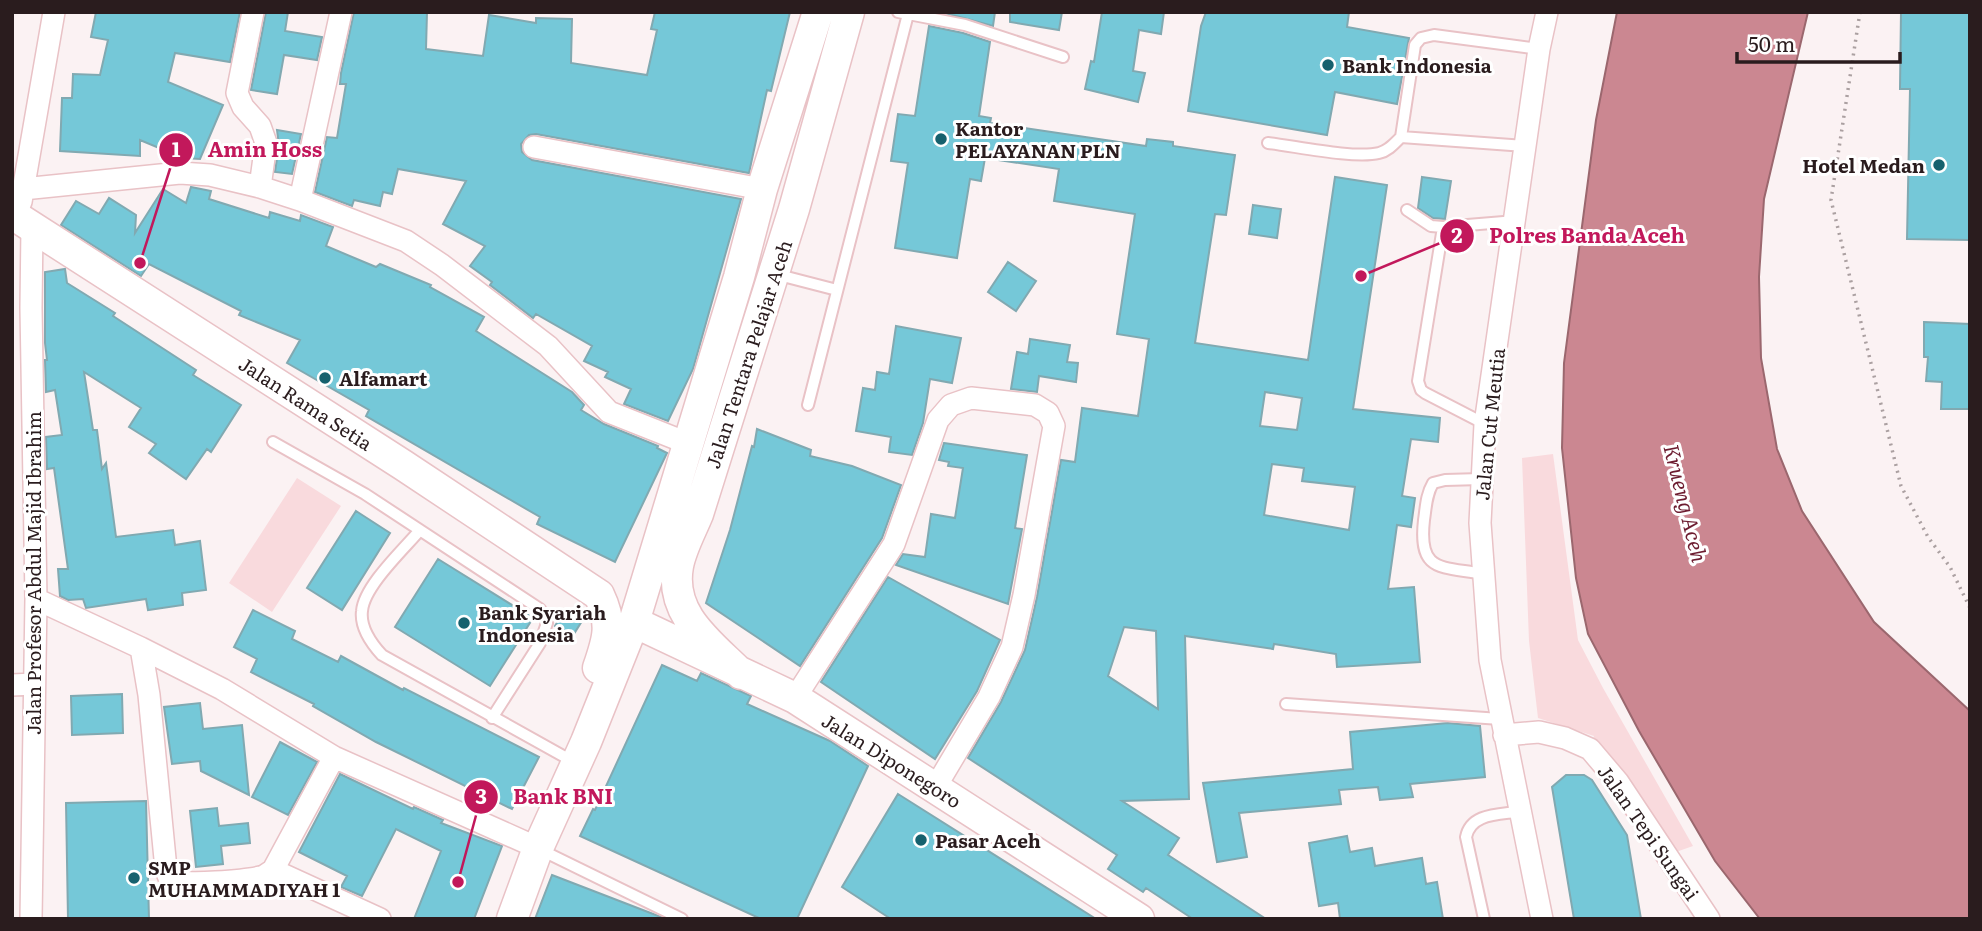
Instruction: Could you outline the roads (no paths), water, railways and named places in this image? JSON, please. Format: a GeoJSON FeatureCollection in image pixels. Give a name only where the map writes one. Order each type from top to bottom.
{"type":"FeatureCollection","features":[{"type":"Feature","properties":{"kind":"main road","name":"Jalan Tentara Pelajar Aceh"},"geometry":{"type":"LineString","coordinates":[[512,919],[538,848],[581,753],[634,622],[739,277],[762,189],[818,12]]}},
{"type":"Feature","properties":{"kind":"main road","name":"Jalan Tentara Pelajar Aceh"},"geometry":{"type":"LineString","coordinates":[[741,674],[687,619],[676,589],[678,564],[698,514],[794,209],[849,12]]}},
{"type":"Feature","properties":{"kind":"main road","name":"Jalan Rama Setia"},"geometry":{"type":"LineString","coordinates":[[22,212],[599,595]]}},
{"type":"Feature","properties":{"kind":"main road"},"geometry":{"type":"LineString","coordinates":[[581,753],[587,702],[608,634],[608,618],[599,595],[624,590],[631,584],[639,573],[671,505]]}},
{"type":"Feature","properties":{"kind":"main road","name":"Jalan Diponegoro"},"geometry":{"type":"LineString","coordinates":[[634,622],[795,698],[1139,919]]}},
{"type":"Feature","properties":{"kind":"street","name":"Jalan Profesor Abdul Majid Ibrahim"},"geometry":{"type":"LineString","coordinates":[[31,919],[37,599],[31,308],[22,212],[54,12]]}},
{"type":"Feature","properties":{"kind":"street"},"geometry":{"type":"LineString","coordinates":[[253,12],[237,93],[243,107],[260,127],[266,144],[260,187]]}},
{"type":"Feature","properties":{"kind":"street"},"geometry":{"type":"LineString","coordinates":[[300,200],[341,12]]}},
{"type":"Feature","properties":{"kind":"street","name":"Jalan Cut Meutia"},"geometry":{"type":"LineString","coordinates":[[1542,919],[1490,660],[1480,523],[1485,424],[1539,49],[1547,12]]}},
{"type":"Feature","properties":{"kind":"street"},"geometry":{"type":"LineString","coordinates":[[534,147],[762,189]]}},
{"type":"Feature","properties":{"kind":"street"},"geometry":{"type":"LineString","coordinates":[[22,212],[180,173],[210,174],[300,200],[415,247],[548,346],[609,412],[687,443]]}},
{"type":"Feature","properties":{"kind":"street"},"geometry":{"type":"LineString","coordinates":[[795,698],[894,544],[938,420],[951,405],[971,398],[1035,405],[1048,413],[1054,426],[1012,647],[989,697],[936,788]]}},
{"type":"Feature","properties":{"kind":"street"},"geometry":{"type":"LineString","coordinates":[[37,599],[222,689],[334,757],[538,848]]}},
{"type":"Feature","properties":{"kind":"street"},"geometry":{"type":"LineString","coordinates":[[141,648],[149,695],[166,869],[170,879],[191,883],[263,876],[273,870],[334,757]]}},
{"type":"Feature","properties":{"kind":"street"},"geometry":{"type":"LineString","coordinates":[[12,685],[34,684]]}},
{"type":"Feature","properties":{"kind":"street","name":"Jalan Tepi Sungai"},"geometry":{"type":"LineString","coordinates":[[1502,727],[1565,738],[1590,749],[1618,782],[1709,919]]}},
{"type":"Feature","properties":{"kind":"street"},"geometry":{"type":"LineString","coordinates":[[273,870],[380,919]]}},
{"type":"Feature","properties":{"kind":"lane"},"geometry":{"type":"LineString","coordinates":[[808,405],[903,13],[965,25],[1063,57]]}},
{"type":"Feature","properties":{"kind":"lane"},"geometry":{"type":"LineString","coordinates":[[1268,143],[1363,155],[1380,153],[1391,148],[1401,137],[1415,45],[1421,38],[1434,35],[1539,49]]}},
{"type":"Feature","properties":{"kind":"lane"},"geometry":{"type":"LineString","coordinates":[[1401,137],[1525,146]]}},
{"type":"Feature","properties":{"kind":"lane"},"geometry":{"type":"LineString","coordinates":[[1407,210],[1431,226],[1516,221]]}},
{"type":"Feature","properties":{"kind":"lane"},"geometry":{"type":"LineString","coordinates":[[1443,227],[1418,381],[1425,393],[1485,424]]}},
{"type":"Feature","properties":{"kind":"lane"},"geometry":{"type":"LineString","coordinates":[[773,273],[837,290]]}},
{"type":"Feature","properties":{"kind":"lane"},"geometry":{"type":"LineString","coordinates":[[273,442],[365,494],[534,604],[545,617],[547,623],[540,643],[492,718]]}},
{"type":"Feature","properties":{"kind":"lane"},"geometry":{"type":"LineString","coordinates":[[1481,480],[1445,480],[1433,484],[1427,492],[1422,542],[1426,556],[1436,565],[1483,574]]}},
{"type":"Feature","properties":{"kind":"lane"},"geometry":{"type":"LineString","coordinates":[[420,530],[375,584],[364,602],[361,612],[368,637],[382,655],[492,718],[581,753]]}},
{"type":"Feature","properties":{"kind":"lane"},"geometry":{"type":"LineString","coordinates":[[1286,704],[1502,727]]}},
{"type":"Feature","properties":{"kind":"lane"},"geometry":{"type":"LineString","coordinates":[[1484,919],[1466,837],[1468,827],[1477,818],[1522,811]]}},
{"type":"Feature","properties":{"kind":"lane"},"geometry":{"type":"LineString","coordinates":[[538,848],[682,919]]}},
{"type":"Feature","properties":{"kind":"water","name":"Krueng Aceh"},"geometry":{"type":"Polygon","coordinates":[[[1617,12],[1808,12],[1764,199],[1759,277],[1761,358],[1777,449],[1802,511],[1874,622],[1970,711],[1970,919],[1760,919],[1715,861],[1639,731],[1588,634],[1576,578],[1562,448],[1564,363],[1596,120],[1617,12]]]}},
{"type":"Feature","properties":{"kind":"place","name":"Bank Indonesia"},"geometry":{"type":"Point","coordinates":[1328,65]}},
{"type":"Feature","properties":{"kind":"place","name":"Kantor PELAYANAN PLN"},"geometry":{"type":"Point","coordinates":[941,139]}},
{"type":"Feature","properties":{"kind":"place","name":"Hotel Medan"},"geometry":{"type":"Point","coordinates":[1939,165]}},
{"type":"Feature","properties":{"kind":"place","name":"Amin Hoss"},"geometry":{"type":"Point","coordinates":[140,263]}},
{"type":"Feature","properties":{"kind":"place","name":"Polres Banda Aceh"},"geometry":{"type":"Point","coordinates":[1361,276]}},
{"type":"Feature","properties":{"kind":"place","name":"Alfamart"},"geometry":{"type":"Point","coordinates":[325,378]}},
{"type":"Feature","properties":{"kind":"place","name":"Bank Syariah Indonesia"},"geometry":{"type":"Point","coordinates":[464,623]}},
{"type":"Feature","properties":{"kind":"place","name":"Pasar Aceh"},"geometry":{"type":"Point","coordinates":[921,840]}},
{"type":"Feature","properties":{"kind":"place","name":"SMP MUHAMMADIYAH 1"},"geometry":{"type":"Point","coordinates":[134,878]}},
{"type":"Feature","properties":{"kind":"place","name":"Bank BNI"},"geometry":{"type":"Point","coordinates":[458,882]}}]}
